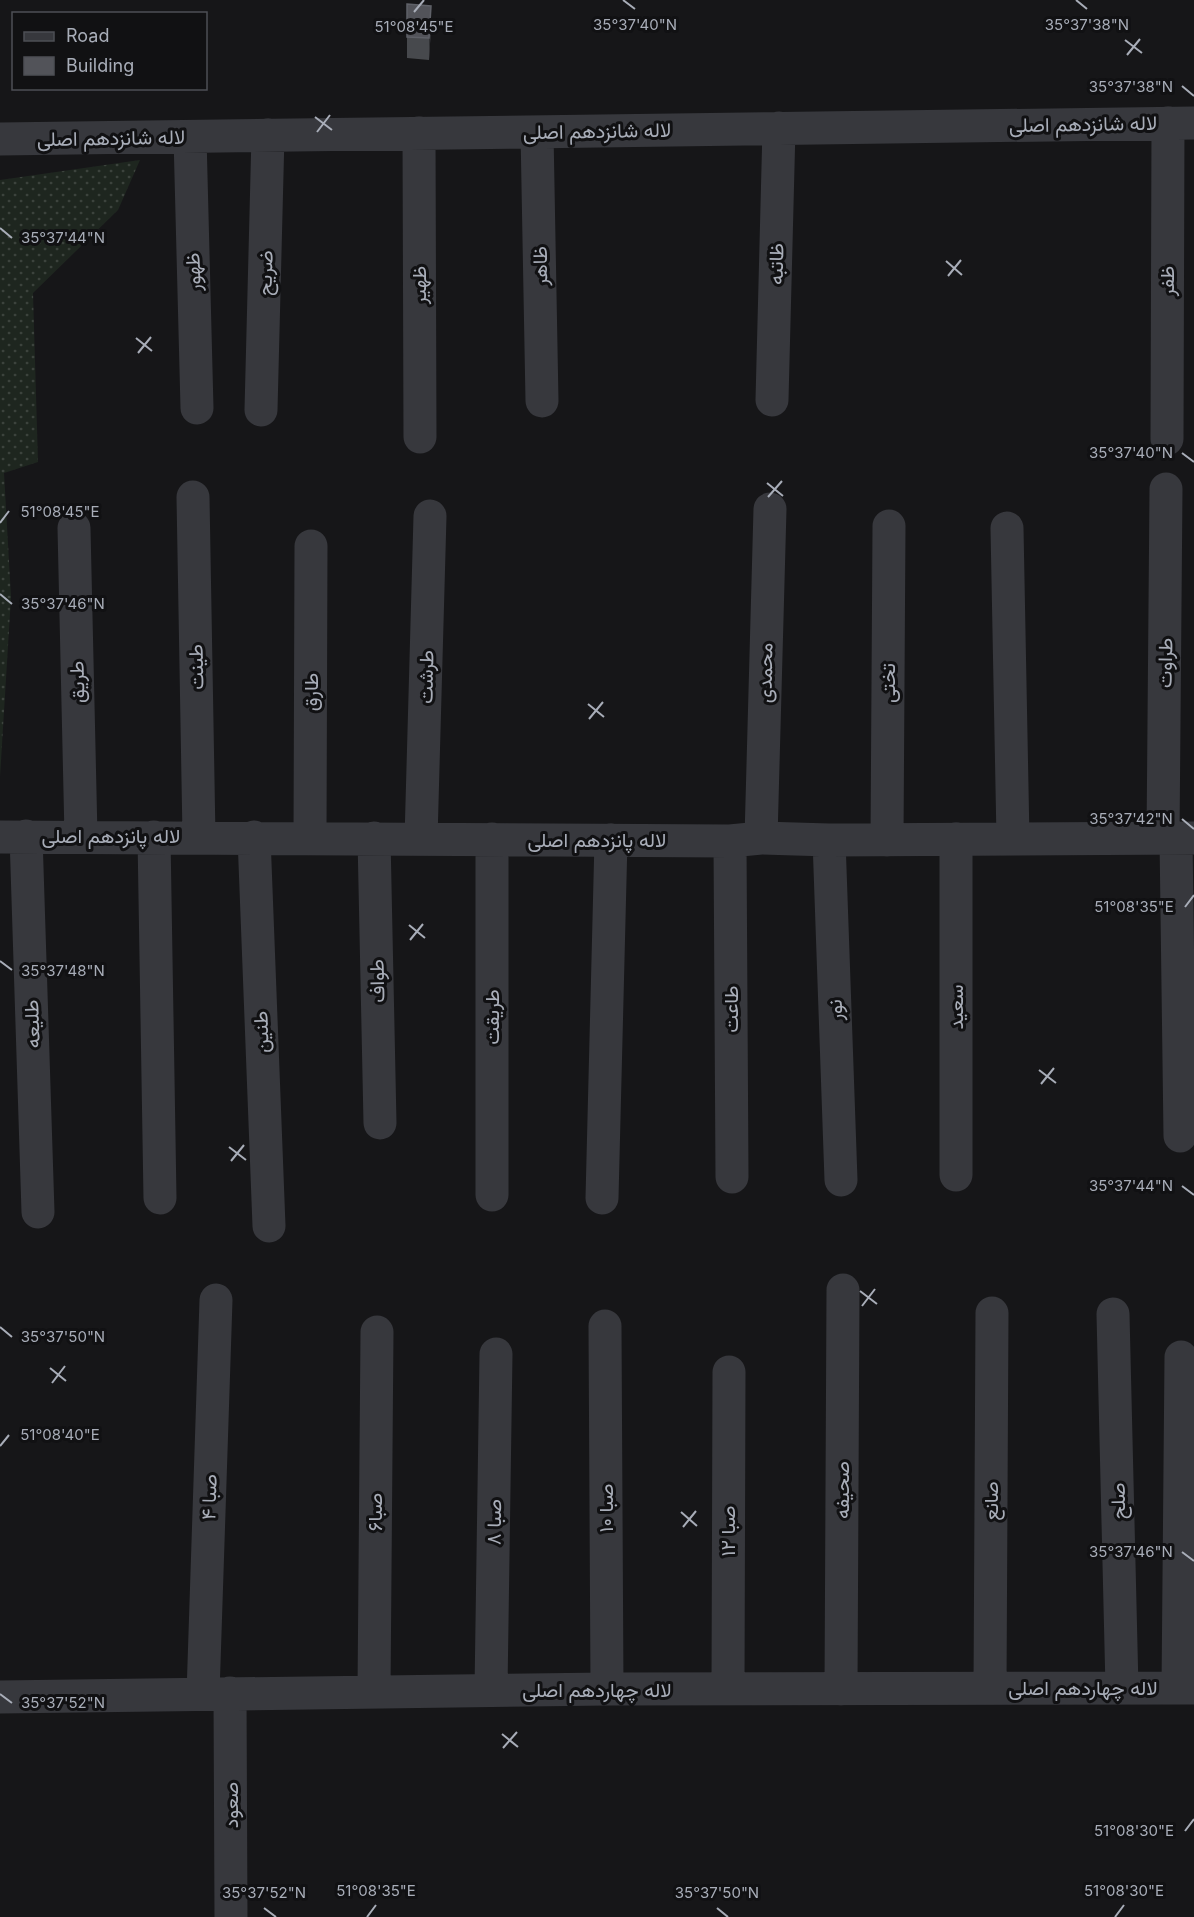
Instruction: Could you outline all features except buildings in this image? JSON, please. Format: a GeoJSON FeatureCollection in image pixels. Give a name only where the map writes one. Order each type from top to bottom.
{"type":"FeatureCollection","features":[{"type":"Feature","properties":{"kind":"street","name":"لاله شانزدهم اصلی"},"geometry":{"type":"LineString","coordinates":[[0,139],[1181,123]]}},
{"type":"Feature","properties":{"kind":"street","name":"ظفر"},"geometry":{"type":"LineString","coordinates":[[1167,439],[1181,123]]}},
{"type":"Feature","properties":{"kind":"street","name":"ظاتبه"},"geometry":{"type":"LineString","coordinates":[[772,400],[779,128]]}},
{"type":"Feature","properties":{"kind":"street","name":"ظاهر"},"geometry":{"type":"LineString","coordinates":[[537,132],[542,400]]}},
{"type":"Feature","properties":{"kind":"street","name":"ظهیر"},"geometry":{"type":"LineString","coordinates":[[419,134],[420,437]]}},
{"type":"Feature","properties":{"kind":"street","name":"ضریح"},"geometry":{"type":"LineString","coordinates":[[261,410],[268,135]]}},
{"type":"Feature","properties":{"kind":"street","name":"ظهور"},"geometry":{"type":"LineString","coordinates":[[190,136],[197,408]]}},
{"type":"Feature","properties":{"kind":"street","name":"طراوت"},"geometry":{"type":"LineString","coordinates":[[1166,489],[1178,838],[1180,1136]]}},
{"type":"Feature","properties":{"kind":"street","name":"طینت"},"geometry":{"type":"LineString","coordinates":[[193,497],[199,837]]}},
{"type":"Feature","properties":{"kind":"street","name":"محمدی"},"geometry":{"type":"LineString","coordinates":[[745,839],[770,509]]}},
{"type":"Feature","properties":{"kind":"street","name":"طرشت"},"geometry":{"type":"LineString","coordinates":[[422,838],[430,516]]}},
{"type":"Feature","properties":{"kind":"street","name":"تختی"},"geometry":{"type":"LineString","coordinates":[[887,840],[889,526]]}},
{"type":"Feature","properties":{"kind":"street","name":"طریق"},"geometry":{"type":"LineString","coordinates":[[74,528],[81,836]]}},
{"type":"Feature","properties":{"kind":"street"},"geometry":{"type":"LineString","coordinates":[[1007,528],[1013,839]]}},
{"type":"Feature","properties":{"kind":"street","name":"طارق"},"geometry":{"type":"LineString","coordinates":[[310,838],[311,546]]}},
{"type":"Feature","properties":{"kind":"street","name":"لاله پانزدهم اصلی"},"geometry":{"type":"LineString","coordinates":[[13,836],[611,840],[1178,838]]}},
{"type":"Feature","properties":{"kind":"street","name":"طلیعه"},"geometry":{"type":"LineString","coordinates":[[13,836],[38,1212]]}},
{"type":"Feature","properties":{"kind":"street"},"geometry":{"type":"LineString","coordinates":[[154,837],[160,1198]]}},
{"type":"Feature","properties":{"kind":"street","name":"طنین"},"geometry":{"type":"LineString","coordinates":[[254,837],[269,1226]]}},
{"type":"Feature","properties":{"kind":"street","name":"طواف"},"geometry":{"type":"LineString","coordinates":[[374,838],[380,1123]]}},
{"type":"Feature","properties":{"kind":"street","name":"طریقت"},"geometry":{"type":"LineString","coordinates":[[492,839],[492,1195]]}},
{"type":"Feature","properties":{"kind":"street","name":"طاعت"},"geometry":{"type":"LineString","coordinates":[[732,1177],[745,839]]}},
{"type":"Feature","properties":{"kind":"street","name":"سعید"},"geometry":{"type":"LineString","coordinates":[[956,839],[956,1175]]}},
{"type":"Feature","properties":{"kind":"street"},"geometry":{"type":"LineString","coordinates":[[603,1198],[611,840]]}},
{"type":"Feature","properties":{"kind":"street","name":"نور"},"geometry":{"type":"LineString","coordinates":[[829,840],[841,1180]]}},
{"type":"Feature","properties":{"kind":"street","name":"صحیفه"},"geometry":{"type":"LineString","coordinates":[[841,1689],[843,1290]]}},
{"type":"Feature","properties":{"kind":"street","name":"صبا ۴"},"geometry":{"type":"LineString","coordinates":[[216,1300],[216,1693]]}},
{"type":"Feature","properties":{"kind":"street","name":"صانع"},"geometry":{"type":"LineString","coordinates":[[990,1688],[992,1313]]}},
{"type":"Feature","properties":{"kind":"street","name":"صلح"},"geometry":{"type":"LineString","coordinates":[[1113,1314],[1122,1688]]}},
{"type":"Feature","properties":{"kind":"street","name":"صبا ۱۰"},"geometry":{"type":"LineString","coordinates":[[605,1326],[607,1689]]}},
{"type":"Feature","properties":{"kind":"street","name":"صبا۶"},"geometry":{"type":"LineString","coordinates":[[374,1692],[377,1332]]}},
{"type":"Feature","properties":{"kind":"street","name":"صبا ۸"},"geometry":{"type":"LineString","coordinates":[[491,1690],[496,1354]]}},
{"type":"Feature","properties":{"kind":"street"},"geometry":{"type":"LineString","coordinates":[[1181,1357],[1186,1688]]}},
{"type":"Feature","properties":{"kind":"street","name":"صبا ۱۲"},"geometry":{"type":"LineString","coordinates":[[728,1689],[729,1372]]}},
{"type":"Feature","properties":{"kind":"street","name":"لاله چهاردهم اصلی"},"geometry":{"type":"LineString","coordinates":[[0,1697],[607,1689],[1186,1688]]}},
{"type":"Feature","properties":{"kind":"street","name":"صعود"},"geometry":{"type":"LineString","coordinates":[[216,1693],[231,1917]]}},
{"type":"Feature","properties":{"kind":"shaded area"},"geometry":{"type":"Polygon","coordinates":[[[140,160],[118,210],[33,293],[38,462],[4,473],[11,597],[0,777],[0,180],[140,160]]]}}]}
